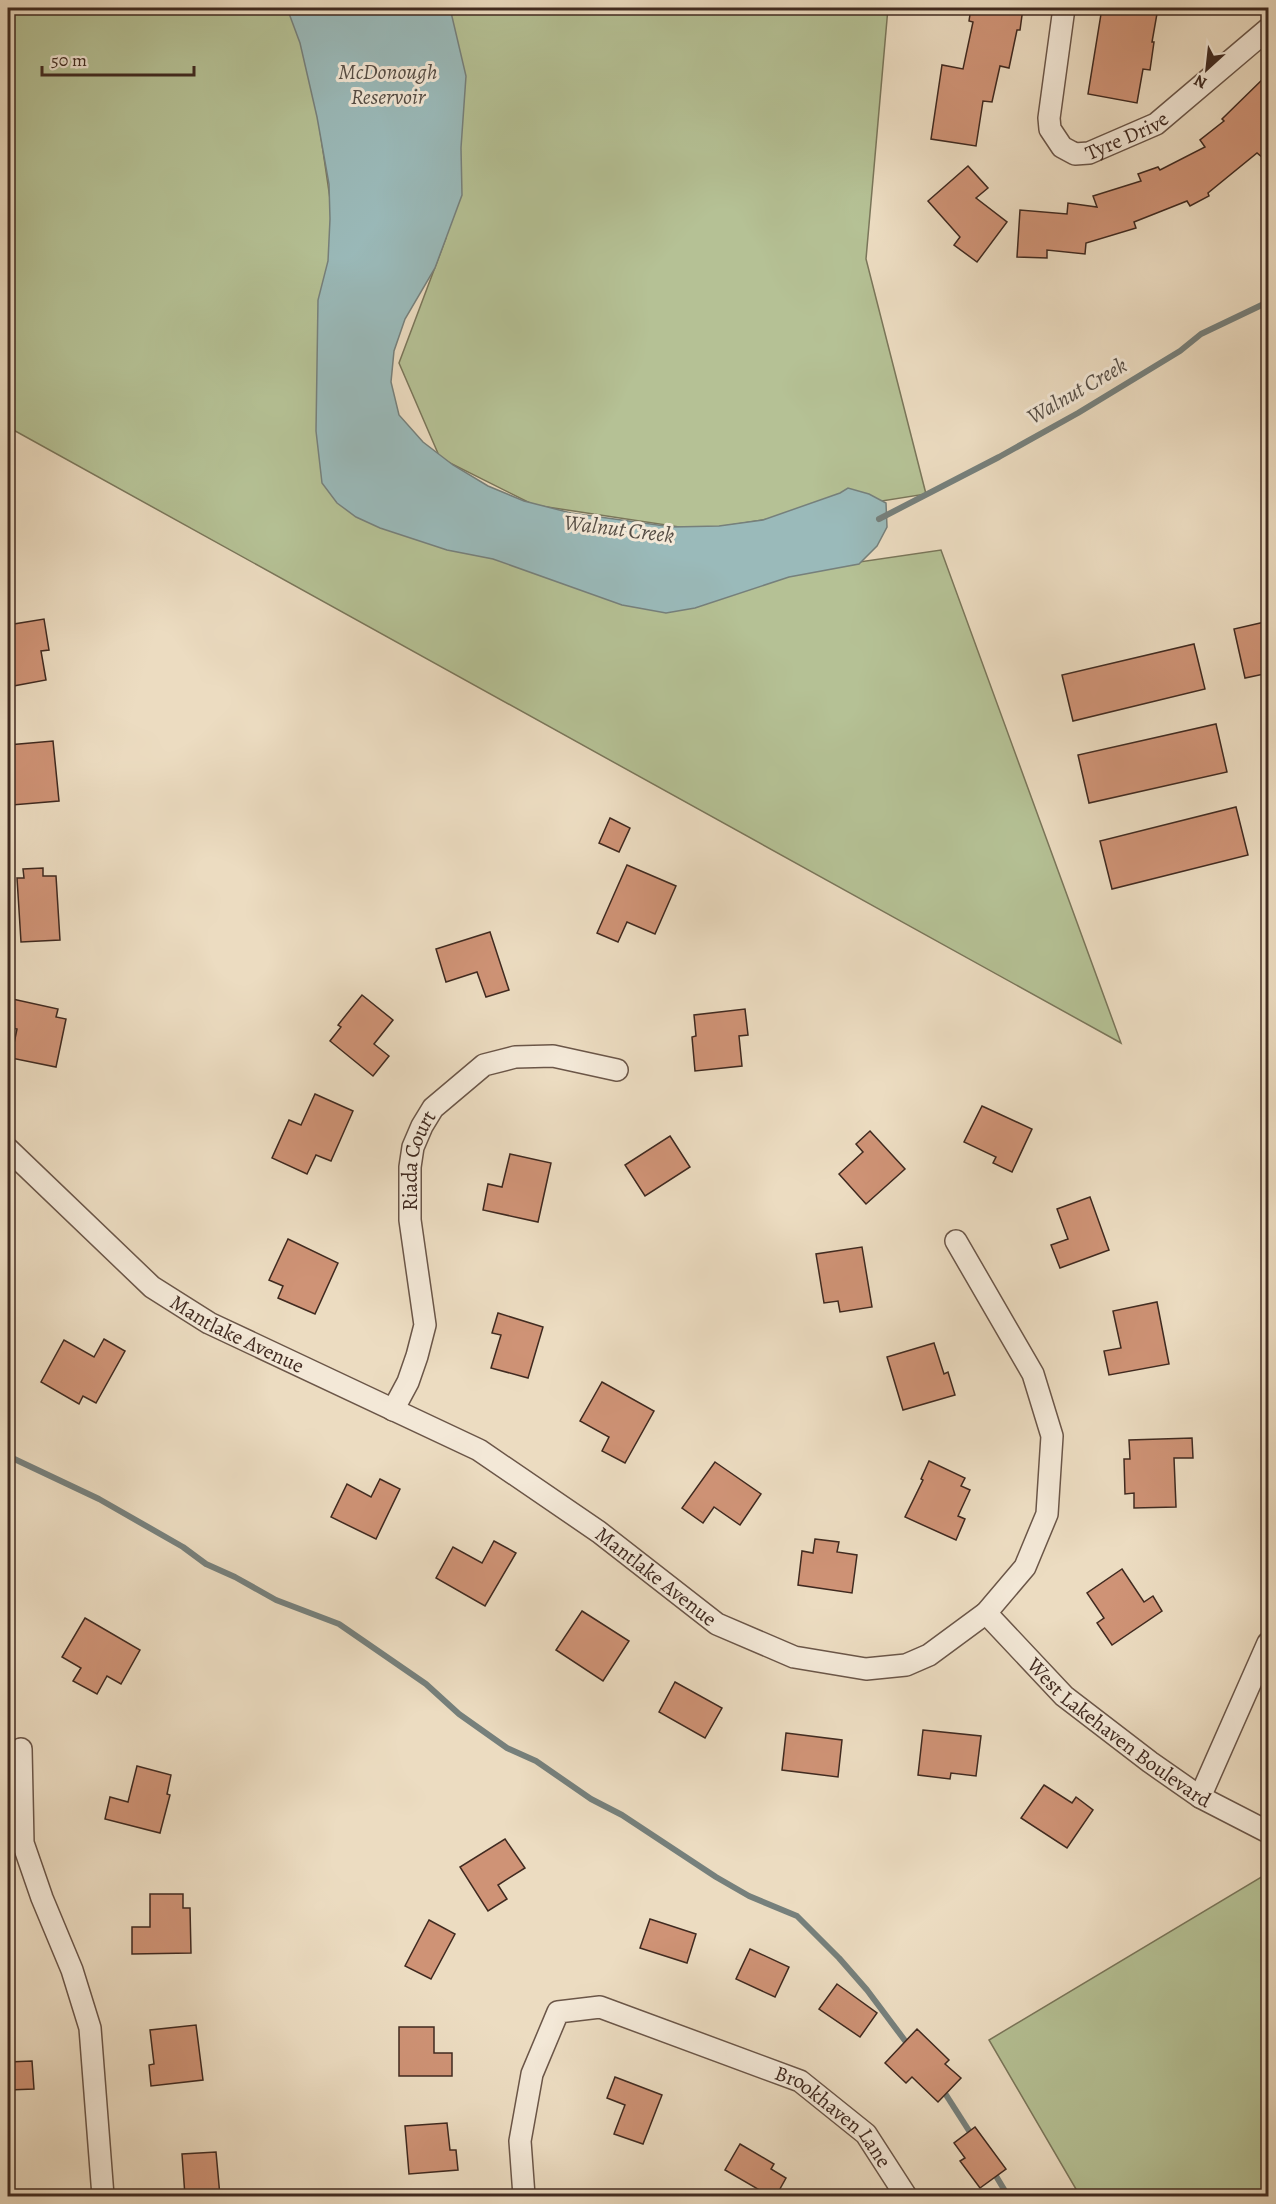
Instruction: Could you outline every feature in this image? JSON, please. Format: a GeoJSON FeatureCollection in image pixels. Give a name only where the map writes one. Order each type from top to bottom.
{"type":"FeatureCollection","features":[{"type":"Feature","properties":{"kind":"street","name":"Tyre Drive"},"geometry":{"type":"LineString","coordinates":[[1065,8],[1049,118],[1050,129],[1062,147],[1075,154],[1089,153],[1156,124],[1269,29]]}},
{"type":"Feature","properties":{"kind":"street","name":"Riada Court"},"geometry":{"type":"LineString","coordinates":[[393,1410],[408,1382],[424,1325],[411,1220],[410,1167],[413,1147],[433,1108],[484,1065],[515,1058],[553,1056],[617,1070]]}},
{"type":"Feature","properties":{"kind":"street","name":"Mantlake Avenue"},"geometry":{"type":"LineString","coordinates":[[8,1149],[152,1287],[209,1323],[479,1450],[600,1532],[717,1624],[794,1658],[866,1669],[906,1665],[930,1655],[986,1614],[1025,1567],[1047,1514],[1052,1436],[1033,1374],[956,1241]]}},
{"type":"Feature","properties":{"kind":"street","name":"West Lakehaven Boulevard"},"geometry":{"type":"LineString","coordinates":[[986,1614],[1064,1696],[1200,1797],[1269,1832]]}},
{"type":"Feature","properties":{"kind":"street"},"geometry":{"type":"LineString","coordinates":[[1200,1797],[1269,1643]]}},
{"type":"Feature","properties":{"kind":"street"},"geometry":{"type":"LineString","coordinates":[[21,1749],[23,1843],[42,1898],[72,1970],[90,2028],[103,2196]]}},
{"type":"Feature","properties":{"kind":"street","name":"Brookhaven Lane"},"geometry":{"type":"LineString","coordinates":[[524,2196],[520,2141],[532,2074],[558,2012],[600,2007],[801,2081],[866,2134],[906,2196]]}},
{"type":"Feature","properties":{"kind":"green space"},"geometry":{"type":"Polygon","coordinates":[[[8,8],[302,8],[334,226],[333,403],[668,590],[941,550],[1121,1043],[8,427],[8,8]]]}},
{"type":"Feature","properties":{"kind":"green space"},"geometry":{"type":"Polygon","coordinates":[[[415,8],[888,8],[866,259],[926,494],[699,530],[534,505],[440,458],[399,363],[446,238],[415,8]]]}},
{"type":"Feature","properties":{"kind":"green space"},"geometry":{"type":"Polygon","coordinates":[[[1268,1873],[1268,2196],[1080,2196],[989,2040],[1268,1873]]]}},
{"type":"Feature","properties":{"kind":"water","name":"McDonough Reservoir"},"geometry":{"type":"Polygon","coordinates":[[[287,8],[450,8],[466,76],[461,148],[462,195],[435,268],[405,319],[394,351],[391,382],[399,415],[423,442],[453,465],[488,486],[524,501],[571,513],[672,527],[719,526],[763,520],[840,493],[848,488],[869,494],[886,503],[887,527],[877,546],[859,564],[789,577],[695,608],[666,613],[622,605],[493,559],[447,550],[380,528],[356,517],[337,503],[322,483],[316,431],[318,300],[328,261],[329,184],[300,43],[287,8]]]}},
{"type":"Feature","properties":{"kind":"building"},"geometry":{"type":"Polygon","coordinates":[[[971,8],[1023,8],[1020,30],[1017,30],[1009,68],[1000,66],[992,102],[983,101],[976,146],[931,139],[942,65],[963,69],[973,22],[969,21],[971,8]]]}},
{"type":"Feature","properties":{"kind":"building"},"geometry":{"type":"Polygon","coordinates":[[[1102,8],[1158,8],[1150,70],[1143,69],[1137,103],[1088,94],[1102,8]]]}},
{"type":"Feature","properties":{"kind":"building"},"geometry":{"type":"Polygon","coordinates":[[[1269,73],[1269,163],[1257,153],[1208,193],[1209,196],[1190,206],[1187,201],[1134,222],[1136,228],[1086,243],[1085,254],[1047,250],[1047,258],[1017,257],[1020,210],[1067,214],[1068,203],[1097,207],[1093,196],[1141,181],[1138,174],[1158,167],[1160,170],[1205,147],[1200,140],[1224,121],[1222,119],[1269,73]]]}},
{"type":"Feature","properties":{"kind":"building"},"geometry":{"type":"Polygon","coordinates":[[[968,166],[988,188],[976,198],[1007,222],[977,262],[954,245],[960,237],[928,201],[968,166]]]}},
{"type":"Feature","properties":{"kind":"building"},"geometry":{"type":"Polygon","coordinates":[[[44,619],[49,650],[41,651],[46,680],[8,687],[8,625],[44,619]]]}},
{"type":"Feature","properties":{"kind":"building"},"geometry":{"type":"Polygon","coordinates":[[[1269,621],[1269,673],[1245,678],[1234,629],[1269,621]]]}},
{"type":"Feature","properties":{"kind":"building"},"geometry":{"type":"Polygon","coordinates":[[[1194,644],[1205,689],[1073,721],[1062,675],[1194,644]]]}},
{"type":"Feature","properties":{"kind":"building"},"geometry":{"type":"Polygon","coordinates":[[[1216,724],[1227,772],[1089,803],[1078,755],[1216,724]]]}},
{"type":"Feature","properties":{"kind":"building"},"geometry":{"type":"Polygon","coordinates":[[[53,741],[59,801],[12,805],[8,745],[53,741]]]}},
{"type":"Feature","properties":{"kind":"building"},"geometry":{"type":"Polygon","coordinates":[[[1236,807],[1248,855],[1112,889],[1100,841],[1236,807]]]}},
{"type":"Feature","properties":{"kind":"building"},"geometry":{"type":"Polygon","coordinates":[[[610,818],[630,828],[619,852],[599,843],[610,818]]]}},
{"type":"Feature","properties":{"kind":"building"},"geometry":{"type":"Polygon","coordinates":[[[627,865],[676,886],[655,934],[627,922],[618,942],[597,933],[627,865]]]}},
{"type":"Feature","properties":{"kind":"building"},"geometry":{"type":"Polygon","coordinates":[[[43,868],[43,876],[56,876],[60,940],[21,942],[17,878],[24,878],[23,869],[43,868]]]}},
{"type":"Feature","properties":{"kind":"building"},"geometry":{"type":"Polygon","coordinates":[[[490,932],[509,990],[486,997],[477,972],[446,982],[436,949],[490,932]]]}},
{"type":"Feature","properties":{"kind":"building"},"geometry":{"type":"Polygon","coordinates":[[[362,995],[393,1020],[374,1044],[389,1056],[373,1076],[330,1041],[341,1027],[338,1025],[362,995]]]}},
{"type":"Feature","properties":{"kind":"building"},"geometry":{"type":"Polygon","coordinates":[[[8,998],[58,1009],[56,1017],[66,1019],[56,1067],[11,1058],[17,1029],[8,1027],[8,998]]]}},
{"type":"Feature","properties":{"kind":"building"},"geometry":{"type":"Polygon","coordinates":[[[745,1009],[748,1035],[739,1036],[742,1066],[695,1071],[692,1037],[696,1036],[694,1015],[745,1009]]]}},
{"type":"Feature","properties":{"kind":"building"},"geometry":{"type":"Polygon","coordinates":[[[315,1094],[353,1111],[331,1161],[316,1155],[307,1174],[272,1158],[289,1120],[301,1125],[315,1094]]]}},
{"type":"Feature","properties":{"kind":"building"},"geometry":{"type":"Polygon","coordinates":[[[982,1106],[1032,1129],[1012,1172],[993,1163],[996,1157],[964,1142],[982,1106]]]}},
{"type":"Feature","properties":{"kind":"building"},"geometry":{"type":"Polygon","coordinates":[[[870,1131],[905,1169],[866,1204],[839,1174],[863,1152],[856,1144],[870,1131]]]}},
{"type":"Feature","properties":{"kind":"building"},"geometry":{"type":"Polygon","coordinates":[[[670,1136],[690,1167],[645,1196],[625,1165],[670,1136]]]}},
{"type":"Feature","properties":{"kind":"building"},"geometry":{"type":"Polygon","coordinates":[[[510,1154],[551,1163],[538,1222],[483,1210],[488,1184],[502,1187],[510,1154]]]}},
{"type":"Feature","properties":{"kind":"building"},"geometry":{"type":"Polygon","coordinates":[[[1090,1197],[1109,1250],[1060,1268],[1051,1245],[1068,1239],[1057,1209],[1090,1197]]]}},
{"type":"Feature","properties":{"kind":"building"},"geometry":{"type":"Polygon","coordinates":[[[288,1239],[338,1263],[315,1314],[278,1298],[283,1286],[269,1280],[288,1239]]]}},
{"type":"Feature","properties":{"kind":"building"},"geometry":{"type":"Polygon","coordinates":[[[862,1247],[872,1307],[840,1312],[838,1301],[824,1303],[816,1254],[862,1247]]]}},
{"type":"Feature","properties":{"kind":"building"},"geometry":{"type":"Polygon","coordinates":[[[1157,1302],[1169,1364],[1109,1375],[1104,1351],[1121,1348],[1113,1311],[1157,1302]]]}},
{"type":"Feature","properties":{"kind":"building"},"geometry":{"type":"Polygon","coordinates":[[[498,1313],[543,1327],[528,1378],[491,1368],[501,1335],[492,1333],[498,1313]]]}},
{"type":"Feature","properties":{"kind":"building"},"geometry":{"type":"Polygon","coordinates":[[[104,1339],[125,1351],[96,1403],[83,1396],[79,1404],[41,1382],[64,1340],[94,1357],[104,1339]]]}},
{"type":"Feature","properties":{"kind":"building"},"geometry":{"type":"Polygon","coordinates":[[[934,1343],[944,1374],[948,1372],[955,1395],[903,1410],[887,1357],[934,1343]]]}},
{"type":"Feature","properties":{"kind":"building"},"geometry":{"type":"Polygon","coordinates":[[[602,1382],[654,1411],[625,1463],[602,1451],[609,1437],[580,1421],[602,1382]]]}},
{"type":"Feature","properties":{"kind":"building"},"geometry":{"type":"Polygon","coordinates":[[[1192,1438],[1193,1458],[1174,1458],[1176,1507],[1134,1508],[1134,1493],[1125,1494],[1124,1459],[1130,1459],[1129,1440],[1192,1438]]]}},
{"type":"Feature","properties":{"kind":"building"},"geometry":{"type":"Polygon","coordinates":[[[929,1461],[965,1478],[961,1486],[970,1490],[958,1516],[965,1519],[956,1540],[905,1517],[923,1480],[921,1479],[929,1461]]]}},
{"type":"Feature","properties":{"kind":"building"},"geometry":{"type":"Polygon","coordinates":[[[715,1462],[761,1494],[740,1525],[714,1507],[703,1523],[682,1508],[715,1462]]]}},
{"type":"Feature","properties":{"kind":"building"},"geometry":{"type":"Polygon","coordinates":[[[380,1479],[400,1489],[376,1539],[331,1517],[347,1484],[371,1497],[380,1479]]]}},
{"type":"Feature","properties":{"kind":"building"},"geometry":{"type":"Polygon","coordinates":[[[815,1539],[839,1542],[837,1552],[857,1555],[852,1593],[798,1585],[802,1551],[813,1553],[815,1539]]]}},
{"type":"Feature","properties":{"kind":"building"},"geometry":{"type":"Polygon","coordinates":[[[494,1541],[516,1553],[485,1606],[436,1578],[453,1547],[482,1563],[494,1541]]]}},
{"type":"Feature","properties":{"kind":"building"},"geometry":{"type":"Polygon","coordinates":[[[1122,1569],[1144,1602],[1153,1596],[1162,1611],[1112,1645],[1097,1623],[1104,1618],[1087,1593],[1122,1569]]]}},
{"type":"Feature","properties":{"kind":"building"},"geometry":{"type":"Polygon","coordinates":[[[582,1611],[629,1641],[603,1681],[556,1650],[582,1611]]]}},
{"type":"Feature","properties":{"kind":"building"},"geometry":{"type":"Polygon","coordinates":[[[85,1618],[140,1650],[121,1684],[107,1676],[97,1694],[73,1681],[81,1668],[62,1657],[85,1618]]]}},
{"type":"Feature","properties":{"kind":"building"},"geometry":{"type":"Polygon","coordinates":[[[675,1682],[722,1708],[705,1738],[659,1712],[675,1682]]]}},
{"type":"Feature","properties":{"kind":"building"},"geometry":{"type":"Polygon","coordinates":[[[923,1730],[981,1736],[976,1776],[951,1773],[950,1779],[918,1775],[923,1730]]]}},
{"type":"Feature","properties":{"kind":"building"},"geometry":{"type":"Polygon","coordinates":[[[786,1733],[842,1740],[838,1777],[782,1770],[786,1733]]]}},
{"type":"Feature","properties":{"kind":"building"},"geometry":{"type":"Polygon","coordinates":[[[137,1766],[171,1775],[167,1794],[170,1795],[160,1833],[105,1819],[110,1797],[128,1802],[137,1766]]]}},
{"type":"Feature","properties":{"kind":"building"},"geometry":{"type":"Polygon","coordinates":[[[1044,1785],[1072,1803],[1076,1797],[1093,1810],[1067,1848],[1021,1818],[1044,1785]]]}},
{"type":"Feature","properties":{"kind":"building"},"geometry":{"type":"Polygon","coordinates":[[[505,1839],[525,1868],[498,1885],[507,1899],[488,1911],[460,1867],[505,1839]]]}},
{"type":"Feature","properties":{"kind":"building"},"geometry":{"type":"Polygon","coordinates":[[[150,1894],[183,1894],[183,1908],[190,1908],[191,1953],[132,1954],[132,1927],[150,1927],[150,1894]]]}},
{"type":"Feature","properties":{"kind":"building"},"geometry":{"type":"Polygon","coordinates":[[[650,1919],[696,1934],[687,1963],[640,1948],[650,1919]]]}},
{"type":"Feature","properties":{"kind":"building"},"geometry":{"type":"Polygon","coordinates":[[[429,1920],[455,1934],[431,1979],[405,1966],[429,1920]]]}},
{"type":"Feature","properties":{"kind":"building"},"geometry":{"type":"Polygon","coordinates":[[[750,1949],[789,1967],[775,1997],[736,1979],[750,1949]]]}},
{"type":"Feature","properties":{"kind":"building"},"geometry":{"type":"Polygon","coordinates":[[[837,1984],[877,2013],[860,2037],[819,2009],[837,1984]]]}},
{"type":"Feature","properties":{"kind":"building"},"geometry":{"type":"Polygon","coordinates":[[[196,2025],[203,2080],[151,2086],[149,2065],[154,2064],[150,2030],[196,2025]]]}},
{"type":"Feature","properties":{"kind":"building"},"geometry":{"type":"Polygon","coordinates":[[[399,2027],[434,2027],[434,2053],[452,2053],[452,2076],[399,2076],[399,2027]]]}},
{"type":"Feature","properties":{"kind":"building"},"geometry":{"type":"Polygon","coordinates":[[[917,2029],[949,2060],[945,2064],[961,2078],[938,2102],[912,2077],[906,2083],[885,2063],[917,2029]]]}},
{"type":"Feature","properties":{"kind":"building"},"geometry":{"type":"Polygon","coordinates":[[[32,2061],[34,2089],[8,2090],[8,2062],[32,2061]]]}},
{"type":"Feature","properties":{"kind":"building"},"geometry":{"type":"Polygon","coordinates":[[[615,2077],[662,2095],[643,2144],[614,2134],[625,2105],[607,2098],[615,2077]]]}},
{"type":"Feature","properties":{"kind":"building"},"geometry":{"type":"Polygon","coordinates":[[[447,2123],[450,2150],[456,2150],[458,2170],[409,2174],[405,2126],[447,2123]]]}},
{"type":"Feature","properties":{"kind":"building"},"geometry":{"type":"Polygon","coordinates":[[[975,2127],[1006,2169],[980,2188],[960,2161],[965,2158],[954,2143],[975,2127]]]}},
{"type":"Feature","properties":{"kind":"building"},"geometry":{"type":"Polygon","coordinates":[[[740,2144],[774,2164],[771,2169],[786,2178],[776,2196],[770,2196],[725,2170],[740,2144]]]}},
{"type":"Feature","properties":{"kind":"building"},"geometry":{"type":"Polygon","coordinates":[[[216,2152],[220,2196],[185,2196],[182,2154],[216,2152]]]}},
{"type":"Feature","properties":{"kind":"waterway","name":"Walnut Creek"},"geometry":{"type":"LineString","coordinates":[[879,519],[1078,413],[1180,351],[1201,334],[1268,302]]}},
{"type":"Feature","properties":{"kind":"waterway"},"geometry":{"type":"LineString","coordinates":[[8,1456],[99,1499],[183,1547],[206,1564],[276,1600],[339,1624],[426,1684],[459,1714],[507,1748],[536,1761],[591,1799],[622,1815],[716,1877],[749,1896],[797,1916],[867,1990],[909,2046]]}},
{"type":"Feature","properties":{"kind":"waterway"},"geometry":{"type":"LineString","coordinates":[[941,2087],[973,2137]]}},
{"type":"Feature","properties":{"kind":"waterway"},"geometry":{"type":"LineString","coordinates":[[993,2171],[1008,2196]]}}]}
